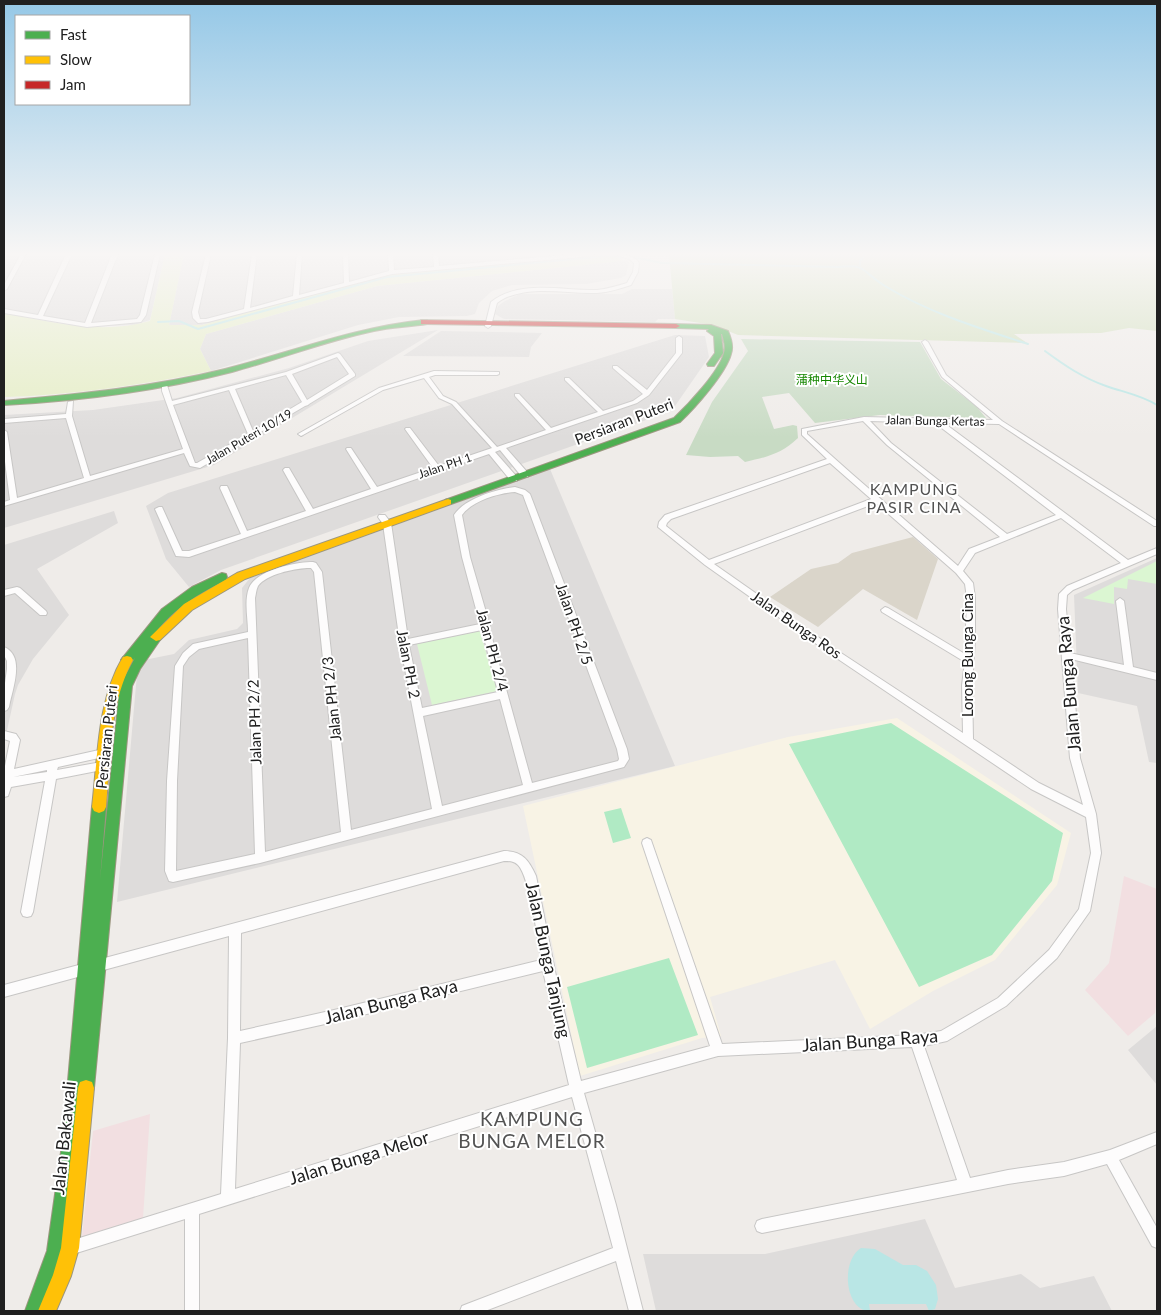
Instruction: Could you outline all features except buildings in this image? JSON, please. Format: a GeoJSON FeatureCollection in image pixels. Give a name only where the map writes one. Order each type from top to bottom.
{"type":"FeatureCollection","features":[{"type":"Feature","properties":{"kind":"main road","name":"Persiaran Puteri"},"geometry":{"type":"LineString","coordinates":[[4,402],[164,388],[376,328],[476,318],[485,322]]}},
{"type":"Feature","properties":{"kind":"main road","name":"Persiaran Puteri"},"geometry":{"type":"LineString","coordinates":[[4,407],[71,402],[239,374],[352,339],[390,330],[427,326],[485,322],[712,331],[719,338],[720,350],[717,356],[680,407],[670,415],[516,474],[232,571],[196,590],[166,612],[121,667],[113,691],[104,753],[85,969]]}},
{"type":"Feature","properties":{"kind":"main road","name":"Persiaran Puteri"},"geometry":{"type":"LineString","coordinates":[[99,964],[126,686],[133,667],[158,633],[184,609],[220,586],[384,520]]}},
{"type":"Feature","properties":{"kind":"main road","name":"Jalan Bakawali"},"geometry":{"type":"LineString","coordinates":[[34,1311],[63,1250],[99,964]]}},
{"type":"Feature","properties":{"kind":"main road","name":"Jalan Bakawali"},"geometry":{"type":"LineString","coordinates":[[47,1311],[62,1276],[85,969]]}},
{"type":"Feature","properties":{"kind":"street"},"geometry":{"type":"LineString","coordinates":[[35,315],[87,325],[129,323],[139,321],[143,315]]}},
{"type":"Feature","properties":{"kind":"street"},"geometry":{"type":"LineString","coordinates":[[87,325],[91,315]]}},
{"type":"Feature","properties":{"kind":"street"},"geometry":{"type":"LineString","coordinates":[[196,315],[198,321],[206,321],[227,315]]}},
{"type":"Feature","properties":{"kind":"street"},"geometry":{"type":"LineString","coordinates":[[485,322],[488,315]]}},
{"type":"Feature","properties":{"kind":"street","name":"Jalan PH 1"},"geometry":{"type":"LineString","coordinates":[[179,554],[188,554],[311,513],[437,468],[635,402],[647,394],[679,353],[679,338]]}},
{"type":"Feature","properties":{"kind":"street"},"geometry":{"type":"LineString","coordinates":[[925,342],[944,376],[1000,422]]}},
{"type":"Feature","properties":{"kind":"street"},"geometry":{"type":"LineString","coordinates":[[170,404],[288,373],[338,356],[352,377]]}},
{"type":"Feature","properties":{"kind":"street"},"geometry":{"type":"LineString","coordinates":[[615,367],[647,394]]}},
{"type":"Feature","properties":{"kind":"street"},"geometry":{"type":"LineString","coordinates":[[288,373],[306,404]]}},
{"type":"Feature","properties":{"kind":"street"},"geometry":{"type":"LineString","coordinates":[[301,434],[382,389],[425,376],[443,373],[497,373]]}},
{"type":"Feature","properties":{"kind":"street"},"geometry":{"type":"LineString","coordinates":[[425,376],[441,397],[454,403],[516,474]]}},
{"type":"Feature","properties":{"kind":"street","name":"Jalan Puteri 10/19"},"geometry":{"type":"LineString","coordinates":[[164,388],[192,464],[198,466],[352,377]]}},
{"type":"Feature","properties":{"kind":"street"},"geometry":{"type":"LineString","coordinates":[[567,379],[602,413]]}},
{"type":"Feature","properties":{"kind":"street"},"geometry":{"type":"LineString","coordinates":[[231,388],[252,435]]}},
{"type":"Feature","properties":{"kind":"street"},"geometry":{"type":"LineString","coordinates":[[517,395],[550,431]]}},
{"type":"Feature","properties":{"kind":"street"},"geometry":{"type":"LineString","coordinates":[[71,402],[69,416],[88,480]]}},
{"type":"Feature","properties":{"kind":"street"},"geometry":{"type":"LineString","coordinates":[[4,421],[69,416]]}},
{"type":"Feature","properties":{"kind":"street"},"geometry":{"type":"LineString","coordinates":[[864,419],[889,444],[1005,537]]}},
{"type":"Feature","properties":{"kind":"street","name":"Jalan Bunga Kertas"},"geometry":{"type":"LineString","coordinates":[[831,460],[804,434],[804,430],[864,419],[1000,422],[1157,524]]}},
{"type":"Feature","properties":{"kind":"street"},"geometry":{"type":"LineString","coordinates":[[936,421],[1060,516],[1127,564]]}},
{"type":"Feature","properties":{"kind":"street"},"geometry":{"type":"LineString","coordinates":[[408,429],[437,468]]}},
{"type":"Feature","properties":{"kind":"street"},"geometry":{"type":"LineString","coordinates":[[4,432],[14,501]]}},
{"type":"Feature","properties":{"kind":"street"},"geometry":{"type":"LineString","coordinates":[[349,449],[376,490]]}},
{"type":"Feature","properties":{"kind":"street"},"geometry":{"type":"LineString","coordinates":[[496,449],[516,474]]}},
{"type":"Feature","properties":{"kind":"street"},"geometry":{"type":"LineString","coordinates":[[4,504],[188,450]]}},
{"type":"Feature","properties":{"kind":"street"},"geometry":{"type":"LineString","coordinates":[[831,460],[959,571]]}},
{"type":"Feature","properties":{"kind":"street","name":"Jalan Bunga Ros"},"geometry":{"type":"LineString","coordinates":[[831,460],[668,517],[663,522],[662,527],[708,563],[835,653],[1035,786],[1091,814]]}},
{"type":"Feature","properties":{"kind":"street"},"geometry":{"type":"LineString","coordinates":[[287,470],[311,513]]}},
{"type":"Feature","properties":{"kind":"street"},"geometry":{"type":"LineString","coordinates":[[224,488],[245,535]]}},
{"type":"Feature","properties":{"kind":"street","name":"Jalan PH 2/5"},"geometry":{"type":"LineString","coordinates":[[459,510],[464,506],[512,489],[526,494],[556,571],[588,666],[624,758]]}},
{"type":"Feature","properties":{"kind":"street"},"geometry":{"type":"LineString","coordinates":[[708,563],[876,500]]}},
{"type":"Feature","properties":{"kind":"street"},"geometry":{"type":"LineString","coordinates":[[159,509],[179,554]]}},
{"type":"Feature","properties":{"kind":"street","name":"Jalan PH 2/4"},"geometry":{"type":"LineString","coordinates":[[459,510],[458,515],[466,557],[529,788]]}},
{"type":"Feature","properties":{"kind":"street","name":"Lorong Bunga Cina"},"geometry":{"type":"LineString","coordinates":[[968,740],[967,685],[971,598],[968,583],[959,571],[972,551],[1060,516]]}},
{"type":"Feature","properties":{"kind":"street","name":"Jalan PH 2"},"geometry":{"type":"LineString","coordinates":[[384,520],[404,643],[438,812]]}},
{"type":"Feature","properties":{"kind":"street","name":"Jalan Bunga Raya"},"geometry":{"type":"LineString","coordinates":[[576,1089],[718,1050],[916,1041],[943,1037],[1002,1002],[1053,954],[1084,911],[1096,853],[1091,814],[1075,758],[1062,609],[1063,594],[1070,588],[1157,551]]}},
{"type":"Feature","properties":{"kind":"street","name":"Jalan PH 2/3"},"geometry":{"type":"LineString","coordinates":[[254,586],[261,579],[303,564],[313,565],[318,572],[346,835]]}},
{"type":"Feature","properties":{"kind":"street","name":"Jalan PH 2/2"},"geometry":{"type":"LineString","coordinates":[[254,586],[251,598],[260,858]]}},
{"type":"Feature","properties":{"kind":"street"},"geometry":{"type":"LineString","coordinates":[[4,593],[16,590],[43,613]]}},
{"type":"Feature","properties":{"kind":"street"},"geometry":{"type":"LineString","coordinates":[[1120,601],[1129,670]]}},
{"type":"Feature","properties":{"kind":"street"},"geometry":{"type":"LineString","coordinates":[[885,610],[969,660]]}},
{"type":"Feature","properties":{"kind":"street"},"geometry":{"type":"LineString","coordinates":[[404,643],[486,626]]}},
{"type":"Feature","properties":{"kind":"street"},"geometry":{"type":"LineString","coordinates":[[252,634],[196,646],[186,654],[179,666],[172,781],[170,871],[173,877],[260,858],[621,764],[624,758]]}},
{"type":"Feature","properties":{"kind":"street"},"geometry":{"type":"LineString","coordinates":[[4,650],[8,653],[12,662],[7,673],[4,707]]}},
{"type":"Feature","properties":{"kind":"street"},"geometry":{"type":"LineString","coordinates":[[1066,655],[1157,676]]}},
{"type":"Feature","properties":{"kind":"street"},"geometry":{"type":"LineString","coordinates":[[418,713],[504,694]]}},
{"type":"Feature","properties":{"kind":"street"},"geometry":{"type":"LineString","coordinates":[[4,735],[15,740],[6,779],[52,771],[103,766],[119,762]]}},
{"type":"Feature","properties":{"kind":"street"},"geometry":{"type":"LineString","coordinates":[[52,771],[120,749]]}},
{"type":"Feature","properties":{"kind":"street"},"geometry":{"type":"LineString","coordinates":[[27,912],[52,771]]}},
{"type":"Feature","properties":{"kind":"street"},"geometry":{"type":"LineString","coordinates":[[647,843],[718,1050]]}},
{"type":"Feature","properties":{"kind":"street","name":"Jalan Bunga Tanjung"},"geometry":{"type":"LineString","coordinates":[[99,964],[504,856],[520,858],[531,876],[548,964],[576,1089],[610,1205],[636,1311]]}},
{"type":"Feature","properties":{"kind":"street"},"geometry":{"type":"LineString","coordinates":[[228,1197],[234,1038],[235,929]]}},
{"type":"Feature","properties":{"kind":"street"},"geometry":{"type":"LineString","coordinates":[[4,991],[99,964]]}},
{"type":"Feature","properties":{"kind":"street","name":"Jalan Bunga Raya"},"geometry":{"type":"LineString","coordinates":[[234,1038],[334,1016],[548,964]]}},
{"type":"Feature","properties":{"kind":"street"},"geometry":{"type":"LineString","coordinates":[[916,1041],[966,1186]]}},
{"type":"Feature","properties":{"kind":"street","name":"Jalan Bunga Melor"},"geometry":{"type":"LineString","coordinates":[[63,1250],[228,1197],[340,1165],[576,1089]]}},
{"type":"Feature","properties":{"kind":"street"},"geometry":{"type":"LineString","coordinates":[[762,1226],[854,1206],[1008,1177],[1064,1169],[1110,1157],[1157,1138]]}},
{"type":"Feature","properties":{"kind":"street"},"geometry":{"type":"LineString","coordinates":[[1110,1157],[1157,1241]]}},
{"type":"Feature","properties":{"kind":"street"},"geometry":{"type":"LineString","coordinates":[[192,1209],[192,1311]]}},
{"type":"Feature","properties":{"kind":"street"},"geometry":{"type":"LineString","coordinates":[[467,1311],[487,1307],[621,1252]]}},
{"type":"Feature","properties":{"kind":"shaded area"},"geometry":{"type":"Polygon","coordinates":[[[18,315],[151,315],[150,320],[135,325],[84,327],[18,315]]]}},
{"type":"Feature","properties":{"kind":"shaded area"},"geometry":{"type":"Polygon","coordinates":[[[171,315],[238,315],[202,325],[169,325],[171,315]]]}},
{"type":"Feature","properties":{"kind":"shaded area"},"geometry":{"type":"Polygon","coordinates":[[[272,315],[470,315],[399,317],[358,325],[211,371],[200,349],[206,334],[272,315]]]}},
{"type":"Feature","properties":{"kind":"shaded area"},"geometry":{"type":"Polygon","coordinates":[[[497,315],[675,315],[675,319],[658,319],[655,322],[504,319],[497,315]]]}},
{"type":"Feature","properties":{"kind":"shaded area"},"geometry":{"type":"Polygon","coordinates":[[[438,330],[214,465],[4,528],[4,415],[93,410],[177,398],[289,368],[368,341],[438,330]]]}},
{"type":"Feature","properties":{"kind":"shaded area"},"geometry":{"type":"Polygon","coordinates":[[[441,331],[542,333],[531,347],[529,357],[403,356],[441,331]]]}},
{"type":"Feature","properties":{"kind":"shaded area"},"geometry":{"type":"Polygon","coordinates":[[[675,335],[705,336],[709,357],[675,406],[663,414],[221,570],[189,587],[166,559],[146,506],[168,493],[675,335]]]}},
{"type":"Feature","properties":{"kind":"shaded area"},"geometry":{"type":"Polygon","coordinates":[[[550,469],[675,766],[117,902],[137,674],[144,660],[174,654],[189,640],[237,629],[243,623],[242,588],[250,578],[550,469]]]}},
{"type":"Feature","properties":{"kind":"shaded area"},"geometry":{"type":"Polygon","coordinates":[[[114,511],[118,523],[37,569],[69,615],[33,659],[18,685],[4,744],[4,545],[114,511]]]}},
{"type":"Feature","properties":{"kind":"shaded area"},"geometry":{"type":"Polygon","coordinates":[[[913,537],[938,559],[917,620],[863,589],[818,627],[770,597],[811,569],[838,563],[852,553],[913,537]]]}},
{"type":"Feature","properties":{"kind":"shaded area"},"geometry":{"type":"Polygon","coordinates":[[[1157,558],[1157,763],[1149,762],[1137,706],[1078,693],[1074,595],[1157,558]]]}},
{"type":"Feature","properties":{"kind":"shaded area"},"geometry":{"type":"Polygon","coordinates":[[[897,718],[1071,833],[1057,885],[995,960],[933,991],[870,1029],[835,960],[710,997],[721,1036],[702,1038],[580,1076],[523,806],[788,737],[897,718]]]}},
{"type":"Feature","properties":{"kind":"shaded area"},"geometry":{"type":"Polygon","coordinates":[[[1124,876],[1157,889],[1157,999],[1155,1013],[1128,1036],[1085,990],[1109,963],[1124,876]]]}},
{"type":"Feature","properties":{"kind":"shaded area"},"geometry":{"type":"Polygon","coordinates":[[[1157,1026],[1157,1085],[1128,1050],[1157,1026]]]}},
{"type":"Feature","properties":{"kind":"shaded area"},"geometry":{"type":"Polygon","coordinates":[[[150,1114],[143,1218],[82,1237],[93,1131],[150,1114]]]}},
{"type":"Feature","properties":{"kind":"shaded area"},"geometry":{"type":"Polygon","coordinates":[[[925,1219],[955,1288],[1021,1274],[1040,1288],[1094,1276],[1112,1311],[656,1311],[643,1254],[765,1254],[925,1219]]]}},
{"type":"Feature","properties":{"kind":"green space"},"geometry":{"type":"Polygon","coordinates":[[[4,315],[17,315],[77,326],[95,327],[114,327],[150,321],[151,315],[171,315],[169,325],[202,325],[237,315],[272,315],[206,334],[200,349],[211,371],[108,388],[4,397],[4,315]]]}},
{"type":"Feature","properties":{"kind":"green space"},"geometry":{"type":"Polygon","coordinates":[[[675,315],[1157,315],[1157,331],[1129,328],[1101,333],[1014,334],[1027,343],[738,335],[713,325],[675,319],[675,315]]]}},
{"type":"Feature","properties":{"kind":"green space","name":"蒲种中华义山"},"geometry":{"type":"Polygon","coordinates":[[[741,339],[920,342],[941,379],[976,406],[986,418],[880,415],[815,423],[789,393],[762,397],[774,429],[793,425],[797,426],[798,438],[786,448],[745,462],[738,456],[710,457],[686,455],[712,402],[748,351],[741,339]]]}},
{"type":"Feature","properties":{"kind":"green space"},"geometry":{"type":"Polygon","coordinates":[[[1157,561],[1157,584],[1128,579],[1127,589],[1114,587],[1114,604],[1083,598],[1157,561]]]}},
{"type":"Feature","properties":{"kind":"green space"},"geometry":{"type":"Polygon","coordinates":[[[480,631],[497,691],[432,705],[417,644],[480,631]]]}},
{"type":"Feature","properties":{"kind":"green space"},"geometry":{"type":"Polygon","coordinates":[[[891,723],[1063,833],[1052,881],[992,955],[919,987],[789,744],[891,723]]]}},
{"type":"Feature","properties":{"kind":"green space"},"geometry":{"type":"Polygon","coordinates":[[[621,808],[631,838],[613,843],[604,812],[621,808]]]}},
{"type":"Feature","properties":{"kind":"green space"},"geometry":{"type":"Polygon","coordinates":[[[669,958],[698,1035],[587,1068],[567,987],[669,958]]]}},
{"type":"Feature","properties":{"kind":"water"},"geometry":{"type":"Polygon","coordinates":[[[861,1248],[875,1249],[903,1265],[916,1265],[927,1271],[936,1285],[938,1299],[935,1309],[929,1311],[926,1304],[869,1304],[870,1311],[862,1309],[855,1303],[848,1284],[850,1263],[854,1254],[861,1248]]]}},
{"type":"Feature","properties":{"kind":"waterway"},"geometry":{"type":"LineString","coordinates":[[158,322],[179,321],[198,329],[248,315]]}},
{"type":"Feature","properties":{"kind":"waterway"},"geometry":{"type":"LineString","coordinates":[[946,315],[1028,344]]}},
{"type":"Feature","properties":{"kind":"waterway"},"geometry":{"type":"LineString","coordinates":[[1045,351],[1089,379],[1138,396],[1157,405]]}},
{"type":"Feature","properties":{"kind":"traffic: fast"},"geometry":{"type":"LineString","coordinates":[[4,403],[89,395],[201,377],[350,334],[424,322]]}},
{"type":"Feature","properties":{"kind":"traffic: fast"},"geometry":{"type":"LineString","coordinates":[[448,502],[677,420],[719,370],[728,353],[728,341],[725,333],[711,327],[676,326]]}},
{"type":"Feature","properties":{"kind":"traffic: fast"},"geometry":{"type":"LineString","coordinates":[[711,331],[718,335],[719,353],[711,364]]}},
{"type":"Feature","properties":{"kind":"traffic: fast"},"geometry":{"type":"LineString","coordinates":[[127,660],[166,612],[196,590],[222,577]]}},
{"type":"Feature","properties":{"kind":"traffic: fast"},"geometry":{"type":"LineString","coordinates":[[86,1088],[126,686],[135,667],[156,637]]}},
{"type":"Feature","properties":{"kind":"traffic: fast"},"geometry":{"type":"LineString","coordinates":[[34,1311],[56,1251],[71,1138],[99,807]]}},
{"type":"Feature","properties":{"kind":"traffic: slow"},"geometry":{"type":"LineString","coordinates":[[156,637],[188,607],[241,576],[448,502]]}},
{"type":"Feature","properties":{"kind":"traffic: slow"},"geometry":{"type":"LineString","coordinates":[[99,807],[110,708],[120,672],[127,660]]}},
{"type":"Feature","properties":{"kind":"traffic: slow"},"geometry":{"type":"LineString","coordinates":[[47,1311],[62,1276],[70,1248],[86,1088]]}},
{"type":"Feature","properties":{"kind":"traffic: jam"},"geometry":{"type":"LineString","coordinates":[[424,322],[676,326]]}},
{"type":"Feature","properties":{"kind":"district","name":"KAMPUNG PASIR CINA"},"geometry":{"type":"Point","coordinates":[914,498]}},
{"type":"Feature","properties":{"kind":"district","name":"KAMPUNG BUNGA MELOR"},"geometry":{"type":"Point","coordinates":[532,1130]}}]}
